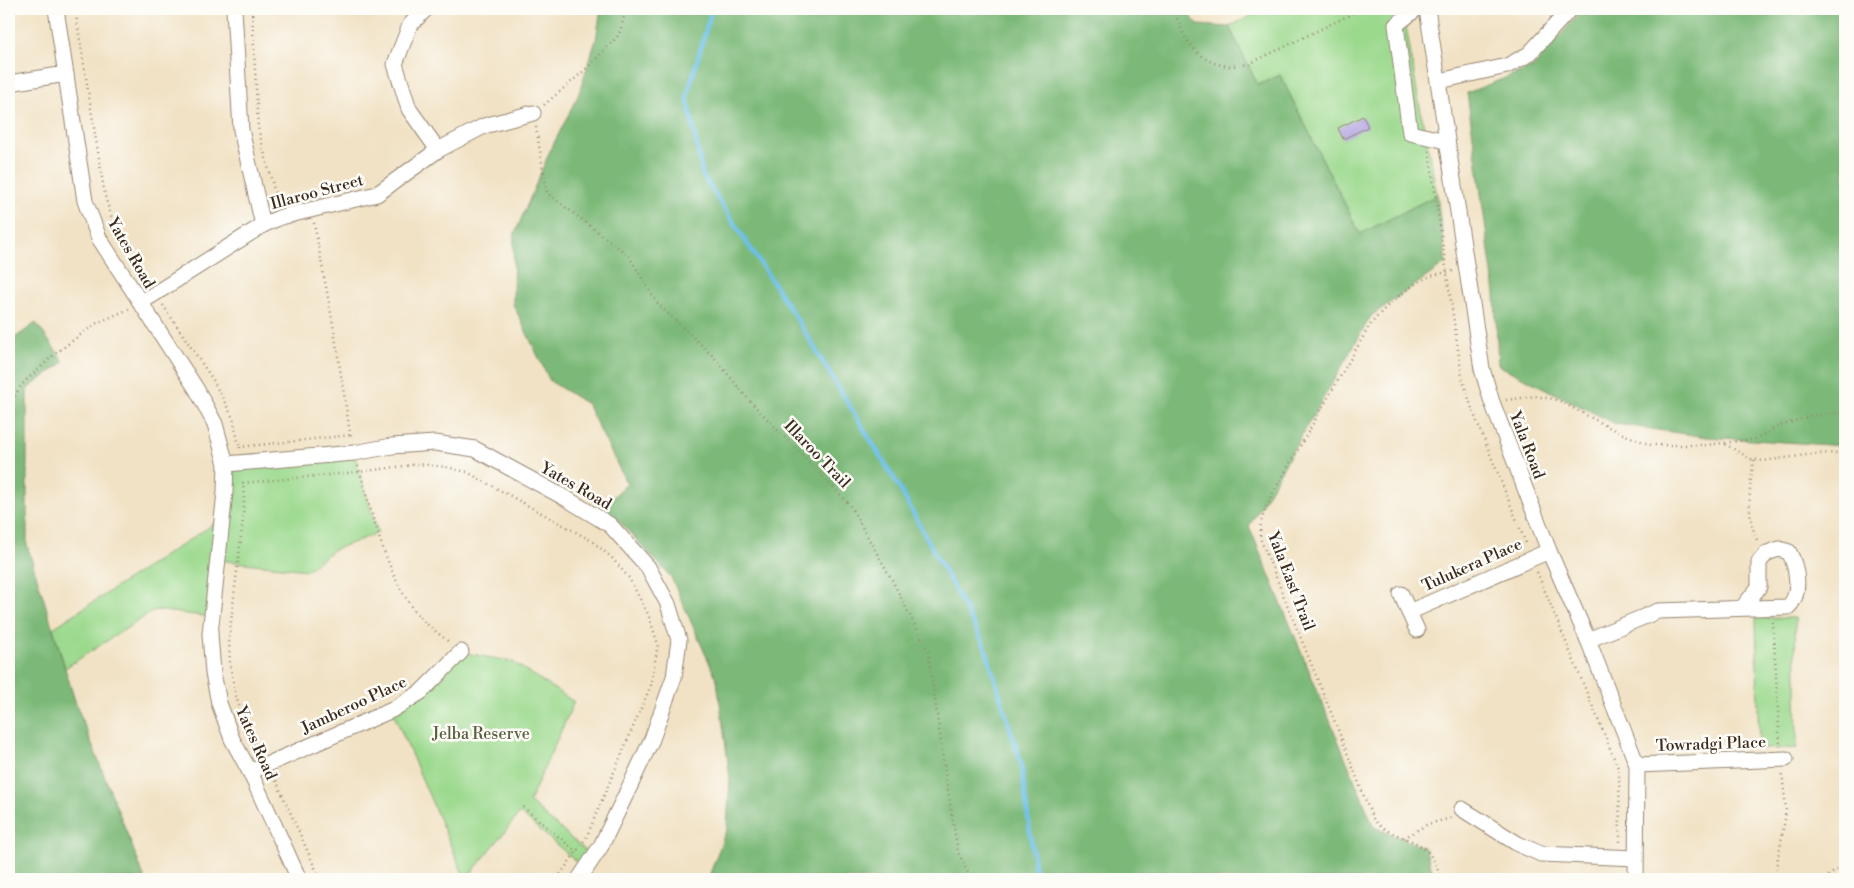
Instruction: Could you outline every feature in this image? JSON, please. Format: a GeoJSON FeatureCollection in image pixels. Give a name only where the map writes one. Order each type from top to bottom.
{"type":"FeatureCollection","features":[{"type":"Feature","properties":{"kind":"street","name":"Yates Road"},"geometry":{"type":"LineString","coordinates":[[56,9],[85,201],[99,238],[197,390],[215,424],[226,464],[225,500],[210,634],[213,673],[220,703],[232,739],[250,772],[299,879]]}},
{"type":"Feature","properties":{"kind":"street"},"geometry":{"type":"LineString","coordinates":[[234,9],[240,130],[263,225]]}},
{"type":"Feature","properties":{"kind":"street"},"geometry":{"type":"LineString","coordinates":[[426,9],[410,25],[395,64],[409,109],[438,150]]}},
{"type":"Feature","properties":{"kind":"street"},"geometry":{"type":"LineString","coordinates":[[1416,9],[1396,25],[1410,133],[1447,141]]}},
{"type":"Feature","properties":{"kind":"street","name":"Yala Road"},"geometry":{"type":"LineString","coordinates":[[1426,9],[1439,81],[1482,369],[1492,402],[1549,551],[1588,640],[1637,765],[1636,879]]}},
{"type":"Feature","properties":{"kind":"street"},"geometry":{"type":"LineString","coordinates":[[1439,81],[1507,66],[1529,54],[1570,9]]}},
{"type":"Feature","properties":{"kind":"street"},"geometry":{"type":"LineString","coordinates":[[9,83],[66,74]]}},
{"type":"Feature","properties":{"kind":"street","name":"Illaroo Street"},"geometry":{"type":"LineString","coordinates":[[140,304],[263,225],[280,217],[377,194],[438,150],[484,126],[533,113]]}},
{"type":"Feature","properties":{"kind":"street","name":"Yates Road"},"geometry":{"type":"LineString","coordinates":[[226,464],[354,453],[392,446],[435,442],[475,449],[567,499],[610,525],[648,567],[668,604],[680,640],[674,677],[652,739],[601,846],[591,864],[579,879]]}},
{"type":"Feature","properties":{"kind":"street"},"geometry":{"type":"LineString","coordinates":[[1588,640],[1658,611],[1788,607],[1793,602],[1796,585],[1793,560],[1788,552],[1779,550],[1766,553],[1759,562],[1759,586],[1743,607]]}},
{"type":"Feature","properties":{"kind":"street","name":"Tulukera Place"},"geometry":{"type":"LineString","coordinates":[[1409,612],[1549,551]]}},
{"type":"Feature","properties":{"kind":"street"},"geometry":{"type":"LineString","coordinates":[[1401,594],[1417,630]]}},
{"type":"Feature","properties":{"kind":"street","name":"Jamberoo Place"},"geometry":{"type":"LineString","coordinates":[[250,772],[392,710],[421,692],[461,652]]}},
{"type":"Feature","properties":{"kind":"street","name":"Towradgi Place"},"geometry":{"type":"LineString","coordinates":[[1637,765],[1783,759]]}},
{"type":"Feature","properties":{"kind":"street"},"geometry":{"type":"LineString","coordinates":[[1465,811],[1518,844],[1541,854],[1636,858]]}},
{"type":"Feature","properties":{"kind":"path"},"geometry":{"type":"LineString","coordinates":[[74,9],[105,196],[115,229],[213,380],[233,418],[240,445]]}},
{"type":"Feature","properties":{"kind":"path"},"geometry":{"type":"LineString","coordinates":[[252,9],[258,128],[280,217]]}},
{"type":"Feature","properties":{"kind":"path"},"geometry":{"type":"LineString","coordinates":[[533,113],[564,89],[619,35],[626,9]]}},
{"type":"Feature","properties":{"kind":"path"},"geometry":{"type":"LineString","coordinates":[[1174,9],[1184,38],[1204,60],[1229,66],[1249,64],[1362,9]]}},
{"type":"Feature","properties":{"kind":"path","name":"Illaroo Trail"},"geometry":{"type":"LineString","coordinates":[[533,113],[547,193],[628,255],[658,304],[714,357],[748,399],[850,504],[928,651],[958,852],[971,879]]}},
{"type":"Feature","properties":{"kind":"path"},"geometry":{"type":"LineString","coordinates":[[311,211],[333,324],[354,453],[378,533],[403,594],[419,617],[461,652]]}},
{"type":"Feature","properties":{"kind":"path","name":"Yala East Trail"},"geometry":{"type":"LineString","coordinates":[[1442,879],[1428,852],[1421,845],[1384,830],[1377,825],[1372,817],[1260,538],[1259,527],[1270,498],[1370,325],[1413,285],[1435,274],[1466,269]]}},
{"type":"Feature","properties":{"kind":"path"},"geometry":{"type":"LineString","coordinates":[[9,415],[11,403],[21,385],[56,353],[95,324],[140,304]]}},
{"type":"Feature","properties":{"kind":"path"},"geometry":{"type":"LineString","coordinates":[[1492,402],[1535,396],[1558,400],[1618,432],[1651,445],[1723,444],[1756,440],[1775,428],[1810,416],[1845,412]]}},
{"type":"Feature","properties":{"kind":"path"},"geometry":{"type":"LineString","coordinates":[[1723,444],[1754,460],[1763,461],[1836,452],[1845,455]]}},
{"type":"Feature","properties":{"kind":"path"},"geometry":{"type":"LineString","coordinates":[[1754,460],[1750,506],[1752,526],[1757,541],[1766,553]]}},
{"type":"Feature","properties":{"kind":"path"},"geometry":{"type":"LineString","coordinates":[[320,879],[269,764],[258,750],[249,732],[236,698],[230,665],[230,640],[243,520],[243,483],[359,472],[419,464],[467,472],[592,541],[612,558],[629,578],[648,614],[658,644],[651,685],[586,838],[557,879]]}},
{"type":"Feature","properties":{"kind":"path"},"geometry":{"type":"LineString","coordinates":[[1773,608],[1786,809],[1774,879]]}},
{"type":"Feature","properties":{"kind":"path"},"geometry":{"type":"LineString","coordinates":[[523,807],[591,864]]}},
{"type":"Feature","properties":{"kind":"path"},"geometry":{"type":"LineString","coordinates":[[1404,838],[1428,824],[1445,821],[1465,811]]}},
{"type":"Feature","properties":{"kind":"path"},"geometry":{"type":"LineString","coordinates":[[1824,879],[1845,864]]}},
{"type":"Feature","properties":{"kind":"green space"},"geometry":{"type":"Polygon","coordinates":[[[601,9],[1184,9],[1198,25],[1229,27],[1258,85],[1280,75],[1360,234],[1437,195],[1446,263],[1371,316],[1249,526],[1374,827],[1425,848],[1435,879],[708,879],[727,828],[730,778],[717,680],[671,577],[604,505],[627,484],[587,404],[550,381],[513,304],[514,236],[550,151],[578,96],[596,40],[601,9]]]}},
{"type":"Feature","properties":{"kind":"green space"},"geometry":{"type":"Polygon","coordinates":[[[1264,9],[1403,9],[1437,195],[1360,234],[1280,75],[1258,85],[1229,27],[1264,9]]]}},
{"type":"Feature","properties":{"kind":"green space"},"geometry":{"type":"Polygon","coordinates":[[[1583,9],[1845,9],[1845,446],[1707,437],[1616,424],[1498,365],[1495,294],[1467,93],[1533,67],[1583,9]]]}},
{"type":"Feature","properties":{"kind":"green space"},"geometry":{"type":"Polygon","coordinates":[[[36,323],[64,362],[27,389],[27,545],[76,704],[145,879],[9,879],[9,342],[36,323]]]}},
{"type":"Feature","properties":{"kind":"green space"},"geometry":{"type":"Polygon","coordinates":[[[354,453],[378,533],[333,550],[307,570],[218,560],[212,617],[155,610],[65,668],[53,628],[223,518],[226,464],[354,453]]]}},
{"type":"Feature","properties":{"kind":"green space"},"geometry":{"type":"Polygon","coordinates":[[[1756,618],[1795,618],[1797,748],[1759,749],[1756,618]]]}},
{"type":"Feature","properties":{"kind":"green space","name":"Jelba Reserve"},"geometry":{"type":"Polygon","coordinates":[[[461,652],[513,662],[574,702],[529,802],[594,858],[586,870],[520,813],[473,871],[464,876],[392,710],[461,652]]]}},
{"type":"Feature","properties":{"kind":"building"},"geometry":{"type":"Polygon","coordinates":[[[1363,116],[1368,127],[1343,139],[1338,128],[1363,116]]]}},
{"type":"Feature","properties":{"kind":"waterway"},"geometry":{"type":"LineString","coordinates":[[712,9],[687,96],[703,176],[800,324],[899,487],[984,644],[1021,763],[1036,879]]}}]}
